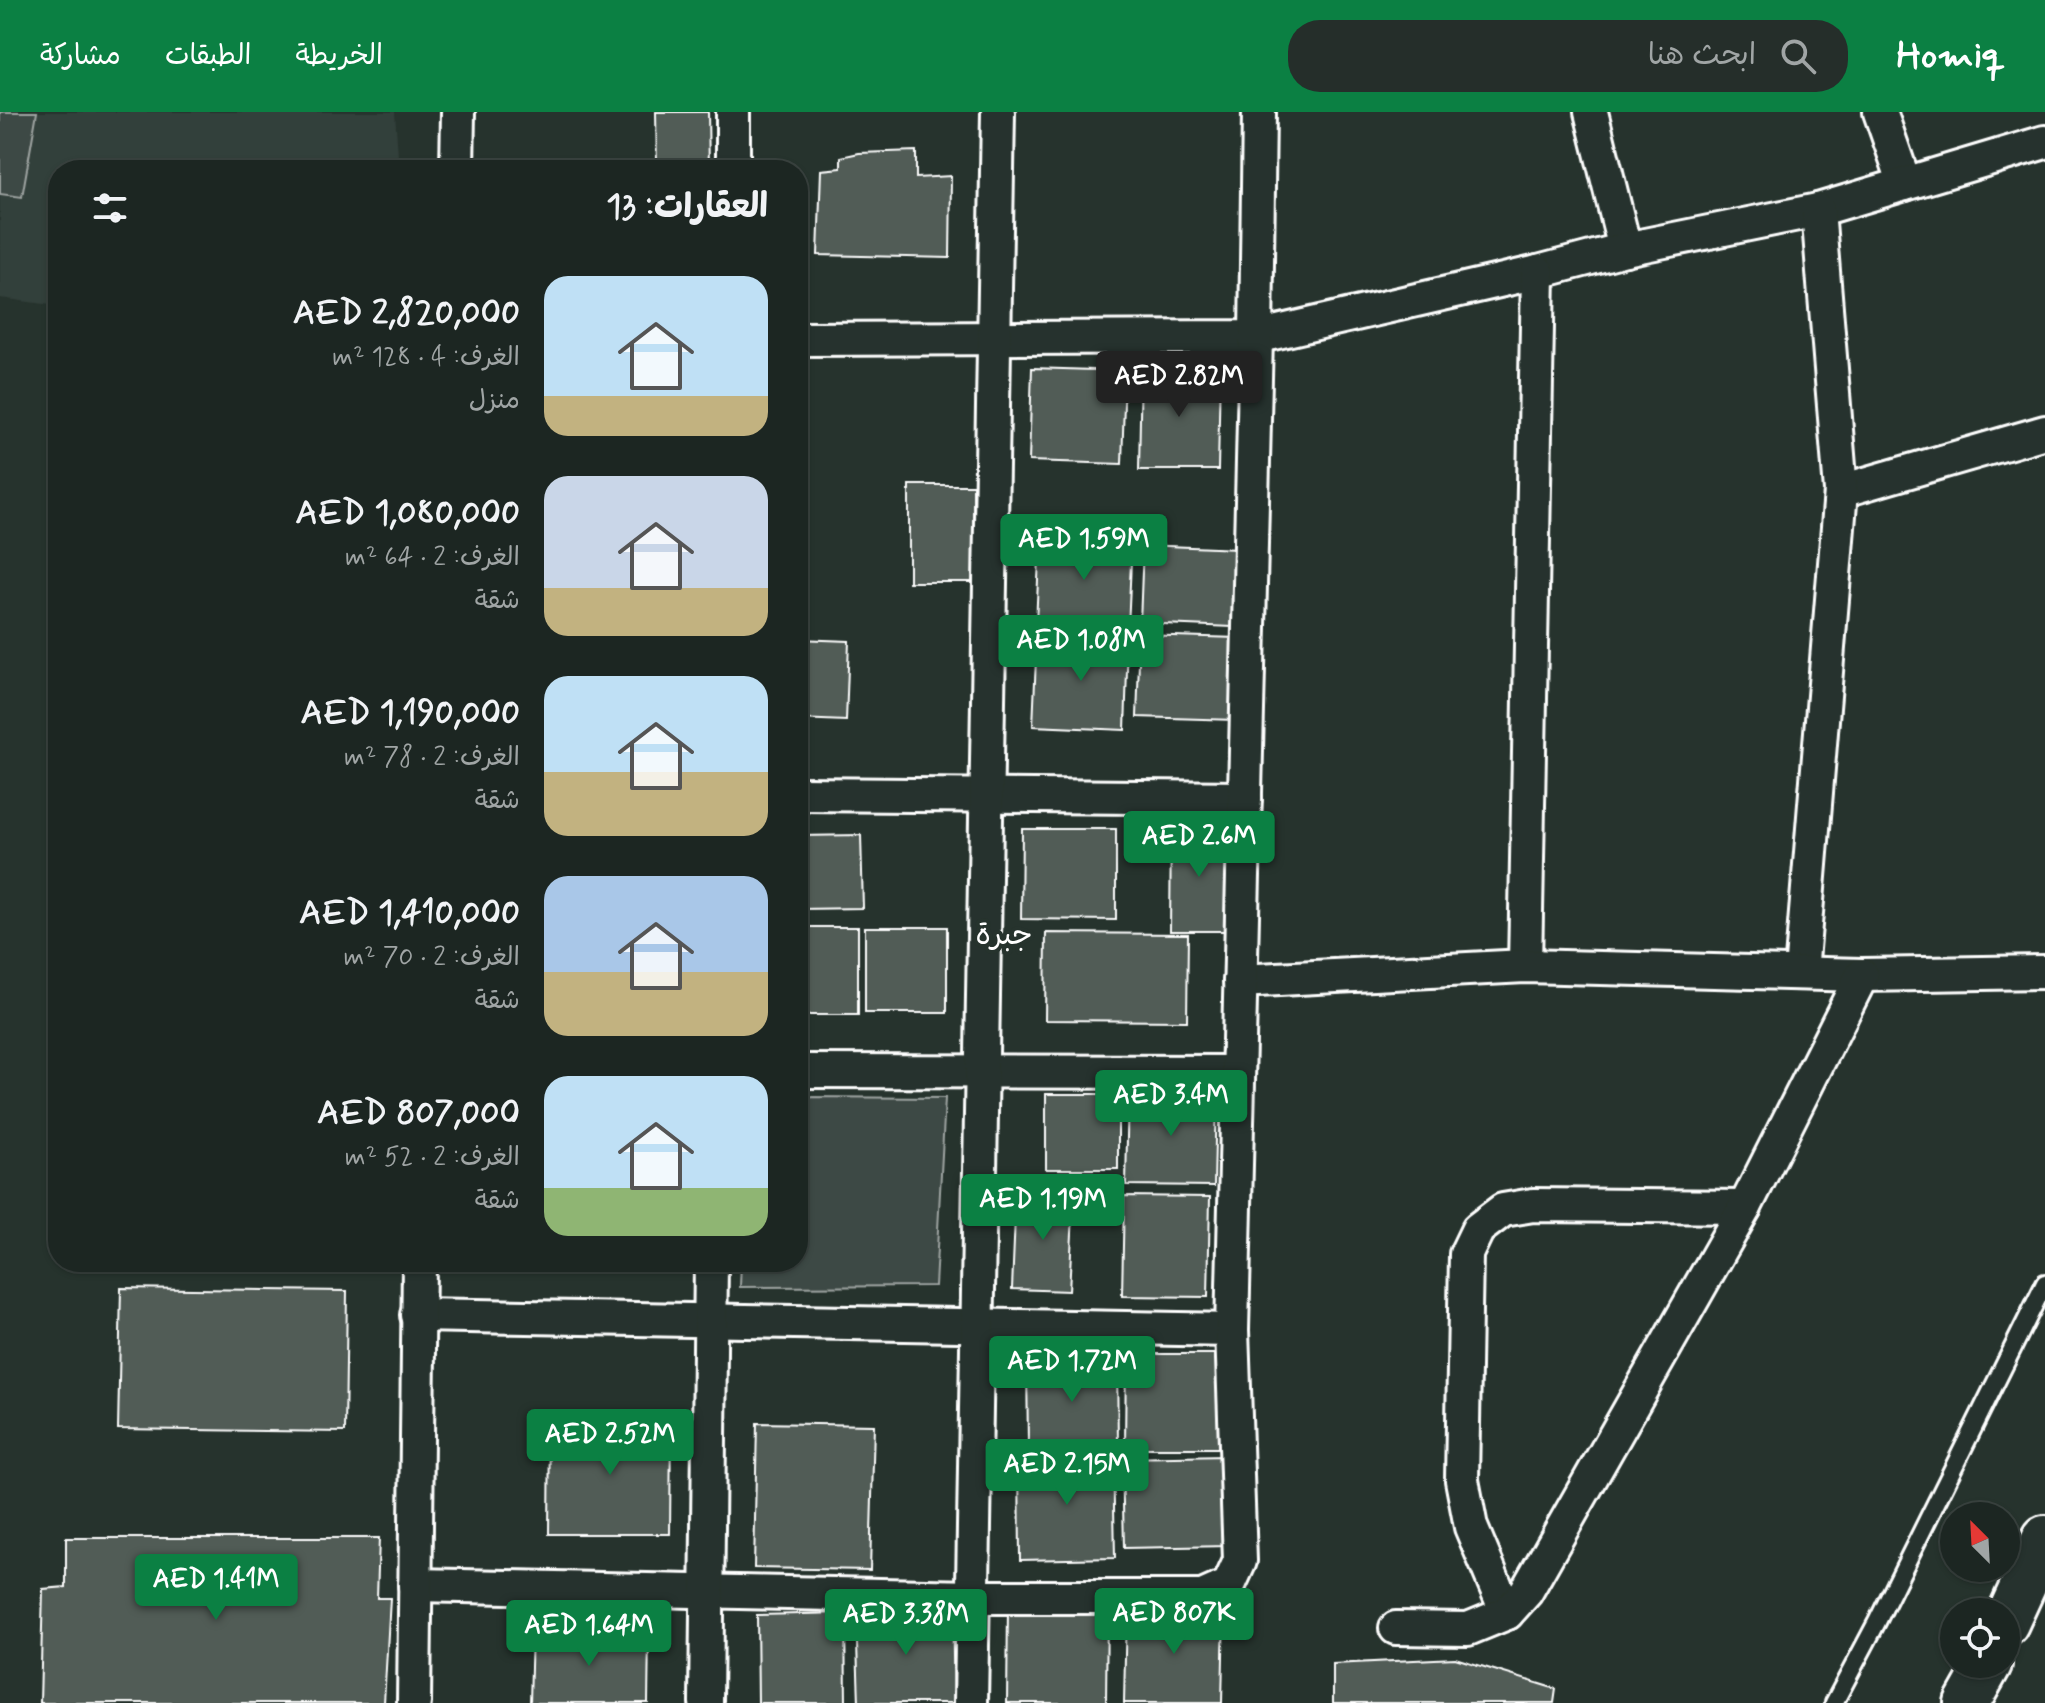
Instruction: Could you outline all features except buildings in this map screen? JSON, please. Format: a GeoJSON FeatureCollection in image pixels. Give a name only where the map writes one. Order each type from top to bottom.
{"type":"FeatureCollection","features":[{"type":"Feature","properties":{"kind":"street"},"geometry":{"type":"LineString","coordinates":[[457,160],[458,112]]}},
{"type":"Feature","properties":{"kind":"street"},"geometry":{"type":"LineString","coordinates":[[733,112],[733,160]]}},
{"type":"Feature","properties":{"kind":"street"},"geometry":{"type":"LineString","coordinates":[[971,1703],[998,112]]}},
{"type":"Feature","properties":{"kind":"street"},"geometry":{"type":"LineString","coordinates":[[415,1585],[973,1597],[1202,1597],[1229,1585],[1240,1561],[1232,1330],[1259,112]]}},
{"type":"Feature","properties":{"kind":"street"},"geometry":{"type":"LineString","coordinates":[[1591,112],[1625,249]]}},
{"type":"Feature","properties":{"kind":"street"},"geometry":{"type":"LineString","coordinates":[[1880,112],[1905,184]]}},
{"type":"Feature","properties":{"kind":"street"},"geometry":{"type":"LineString","coordinates":[[808,339],[1256,337],[1625,249],[1818,210],[2045,142]]}},
{"type":"Feature","properties":{"kind":"street"},"geometry":{"type":"LineString","coordinates":[[1801,973],[1841,491],[1818,210]]}},
{"type":"Feature","properties":{"kind":"street"},"geometry":{"type":"LineString","coordinates":[[1525,966],[1538,272]]}},
{"type":"Feature","properties":{"kind":"street"},"geometry":{"type":"LineString","coordinates":[[1841,491],[2045,432]]}},
{"type":"Feature","properties":{"kind":"street"},"geometry":{"type":"LineString","coordinates":[[808,794],[1245,798]]}},
{"type":"Feature","properties":{"kind":"street"},"geometry":{"type":"LineString","coordinates":[[1240,981],[1525,966],[1862,975],[2045,972]]}},
{"type":"Feature","properties":{"kind":"street"},"geometry":{"type":"LineString","coordinates":[[1396,1628],[1468,1629],[1507,1613],[1526,1592],[1745,1207],[1862,975]]}},
{"type":"Feature","properties":{"kind":"street"},"geometry":{"type":"LineString","coordinates":[[808,1071],[1238,1072]]}},
{"type":"Feature","properties":{"kind":"street"},"geometry":{"type":"LineString","coordinates":[[1507,1613],[1471,1527],[1462,1480],[1466,1254],[1478,1229],[1503,1210],[1533,1205],[1745,1207]]}},
{"type":"Feature","properties":{"kind":"street"},"geometry":{"type":"LineString","coordinates":[[414,1703],[419,1272]]}},
{"type":"Feature","properties":{"kind":"street"},"geometry":{"type":"LineString","coordinates":[[706,1703],[711,1272]]}},
{"type":"Feature","properties":{"kind":"street"},"geometry":{"type":"LineString","coordinates":[[417,1315],[1232,1330]]}},
{"type":"Feature","properties":{"kind":"street"},"geometry":{"type":"LineString","coordinates":[[2017,1598],[2045,1538]]}},
{"type":"Feature","properties":{"kind":"street"},"geometry":{"type":"LineString","coordinates":[[2020,1609],[2045,1564]]}},
{"type":"Feature","properties":{"kind":"lane"},"geometry":{"type":"LineString","coordinates":[[1834,1703],[2045,1283]]}},
{"type":"Feature","properties":{"kind":"shaded area"},"geometry":{"type":"Polygon","coordinates":[[[0,112],[395,112],[398,160],[48,160],[48,305],[0,298],[0,112]]]}},
{"type":"Feature","properties":{"kind":"shaded area"},"geometry":{"type":"Polygon","coordinates":[[[0,112],[37,112],[22,197],[0,194],[0,112]]]}},
{"type":"Feature","properties":{"kind":"shaded area"},"geometry":{"type":"Polygon","coordinates":[[[808,1097],[945,1098],[935,1286],[740,1287],[741,1272],[808,1272],[808,1097]]]}},
{"type":"Feature","properties":{"kind":"district","name":"جبرة"},"geometry":{"type":"Point","coordinates":[1004,935]}}]}
